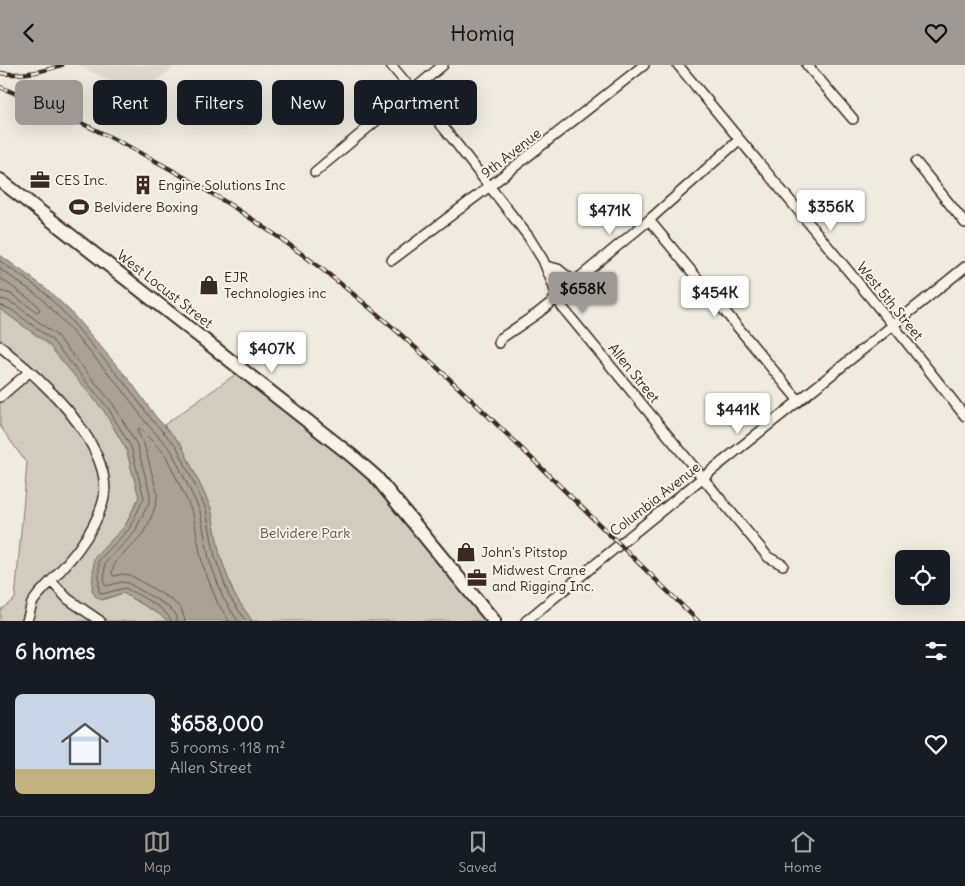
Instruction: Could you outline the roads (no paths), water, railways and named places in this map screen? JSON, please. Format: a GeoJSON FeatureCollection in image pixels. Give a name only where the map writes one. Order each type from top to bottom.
{"type":"FeatureCollection","features":[{"type":"Feature","properties":{"kind":"street","name":"Allen Street"},"geometry":{"type":"LineString","coordinates":[[391,65],[404,80]]}},
{"type":"Feature","properties":{"kind":"street"},"geometry":{"type":"LineString","coordinates":[[424,80],[442,65]]}},
{"type":"Feature","properties":{"kind":"street","name":"9th Avenue"},"geometry":{"type":"LineString","coordinates":[[392,260],[644,65]]}},
{"type":"Feature","properties":{"kind":"street","name":"West 5th Street"},"geometry":{"type":"LineString","coordinates":[[678,65],[893,325],[965,416]]}},
{"type":"Feature","properties":{"kind":"street"},"geometry":{"type":"LineString","coordinates":[[807,65],[853,119]]}},
{"type":"Feature","properties":{"kind":"street"},"geometry":{"type":"LineString","coordinates":[[315,172],[371,125]]}},
{"type":"Feature","properties":{"kind":"street","name":"Allen Street"},"geometry":{"type":"LineString","coordinates":[[440,125],[533,243],[546,266],[562,307],[768,557],[783,565]]}},
{"type":"Feature","properties":{"kind":"street"},"geometry":{"type":"LineString","coordinates":[[499,343],[500,339],[558,297],[739,140]]}},
{"type":"Feature","properties":{"kind":"street"},"geometry":{"type":"LineString","coordinates":[[916,162],[965,223]]}},
{"type":"Feature","properties":{"kind":"street","name":"West Locust Street"},"geometry":{"type":"LineString","coordinates":[[0,180],[358,461],[385,488],[494,621]]}},
{"type":"Feature","properties":{"kind":"street"},"geometry":{"type":"LineString","coordinates":[[649,220],[799,401]]}},
{"type":"Feature","properties":{"kind":"street"},"geometry":{"type":"LineString","coordinates":[[546,266],[558,269],[574,282]]}},
{"type":"Feature","properties":{"kind":"street","name":"Columbia Avenue"},"geometry":{"type":"LineString","coordinates":[[526,621],[619,543],[703,479],[965,267]]}},
{"type":"Feature","properties":{"kind":"street"},"geometry":{"type":"LineString","coordinates":[[0,346],[51,391],[84,432],[100,464],[104,479],[103,501],[94,525],[80,547],[32,603],[27,621]]}},
{"type":"Feature","properties":{"kind":"street"},"geometry":{"type":"LineString","coordinates":[[0,397],[29,372]]}},
{"type":"Feature","properties":{"kind":"street"},"geometry":{"type":"LineString","coordinates":[[51,581],[68,599],[100,621]]}},
{"type":"Feature","properties":{"kind":"water"},"geometry":{"type":"Polygon","coordinates":[[[0,255],[47,289],[70,311],[131,382],[156,417],[181,444],[211,508],[220,556],[234,594],[252,621],[168,621],[123,593],[101,600],[95,596],[92,590],[94,558],[125,526],[139,497],[126,449],[104,411],[47,343],[0,309],[0,255]]]}},
{"type":"Feature","properties":{"kind":"railway"},"geometry":{"type":"LineString","coordinates":[[0,73],[31,73],[62,65]]}},
{"type":"Feature","properties":{"kind":"railway"},"geometry":{"type":"LineString","coordinates":[[0,87],[83,124],[165,166],[243,213],[318,266],[372,309],[448,378],[698,621]]}},
{"type":"Feature","properties":{"kind":"place","name":"CES Inc."},"geometry":{"type":"Point","coordinates":[40,180]}},
{"type":"Feature","properties":{"kind":"place","name":"Engine Solutions Inc"},"geometry":{"type":"Point","coordinates":[143,185]}},
{"type":"Feature","properties":{"kind":"place","name":"Belvidere Boxing"},"geometry":{"type":"Point","coordinates":[79,207]}},
{"type":"Feature","properties":{"kind":"place","name":"EJR Technologies inc"},"geometry":{"type":"Point","coordinates":[209,285]}},
{"type":"Feature","properties":{"kind":"place","name":"John's Pitstop"},"geometry":{"type":"Point","coordinates":[466,552]}},
{"type":"Feature","properties":{"kind":"place","name":"Midwest Crane and Rigging Inc."},"geometry":{"type":"Point","coordinates":[477,578]}},
{"type":"Feature","properties":{"kind":"park label","name":"Belvidere Park"},"geometry":{"type":"Point","coordinates":[305,533]}}]}
